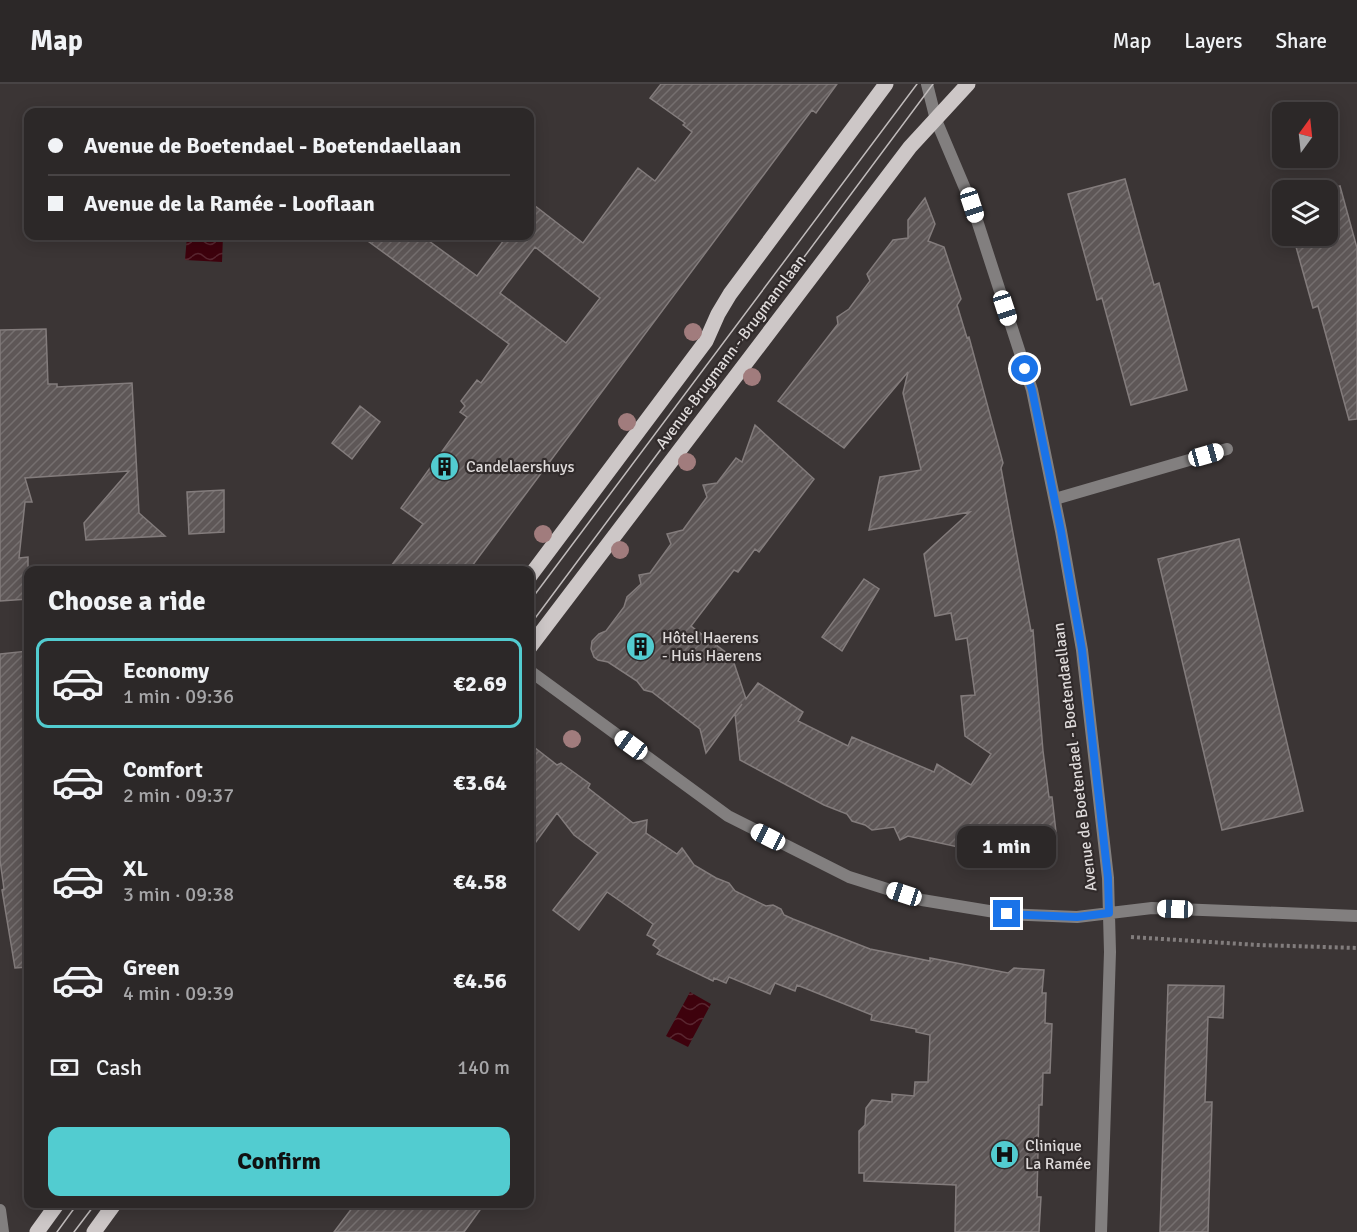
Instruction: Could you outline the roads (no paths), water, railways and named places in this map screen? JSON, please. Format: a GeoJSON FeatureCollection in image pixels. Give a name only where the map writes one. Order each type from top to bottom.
{"type":"FeatureCollection","features":[{"type":"Feature","properties":{"kind":"main road","name":"Avenue Brugmann - Brugmannlaan"},"geometry":{"type":"LineString","coordinates":[[534,571],[706,341],[730,294],[886,84]]}},
{"type":"Feature","properties":{"kind":"main road","name":"Avenue Brugmann - Brugmannlaan"},"geometry":{"type":"LineString","coordinates":[[534,642],[910,147],[968,84]]}},
{"type":"Feature","properties":{"kind":"main road"},"geometry":{"type":"LineString","coordinates":[[37,1232],[54,1208]]}},
{"type":"Feature","properties":{"kind":"main road"},"geometry":{"type":"LineString","coordinates":[[94,1232],[111,1208]]}},
{"type":"Feature","properties":{"kind":"street","name":"Avenue de Boetendael - Boetendaellaan"},"geometry":{"type":"LineString","coordinates":[[927,84],[936,120],[972,205],[1032,390],[1055,499],[1082,650],[1108,878],[1109,936],[1101,1232]]}},
{"type":"Feature","properties":{"kind":"street"},"geometry":{"type":"LineString","coordinates":[[1055,499],[1227,449]]}},
{"type":"Feature","properties":{"kind":"street"},"geometry":{"type":"LineString","coordinates":[[534,674],[728,816],[849,877],[922,900],[1007,914],[1077,917],[1152,908],[1357,916]]}},
{"type":"Feature","properties":{"kind":"street"},"geometry":{"type":"LineString","coordinates":[[0,1210],[3,1232]]}},
{"type":"Feature","properties":{"kind":"water"},"geometry":{"type":"Polygon","coordinates":[[[187,240],[223,240],[222,262],[185,260],[187,240]]]}},
{"type":"Feature","properties":{"kind":"water"},"geometry":{"type":"Polygon","coordinates":[[[690,992],[711,1004],[688,1047],[666,1036],[690,992]]]}},
{"type":"Feature","properties":{"kind":"tram line"},"geometry":{"type":"LineString","coordinates":[[534,596],[917,84]]}},
{"type":"Feature","properties":{"kind":"tram line"},"geometry":{"type":"LineString","coordinates":[[534,620],[933,84]]}},
{"type":"Feature","properties":{"kind":"tram line"},"geometry":{"type":"LineString","coordinates":[[57,1232],[74,1208]]}},
{"type":"Feature","properties":{"kind":"tram line"},"geometry":{"type":"LineString","coordinates":[[74,1232],[92,1208]]}},
{"type":"Feature","properties":{"kind":"place","name":"Candelaershuys"},"geometry":{"type":"Point","coordinates":[445,467]}},
{"type":"Feature","properties":{"kind":"place","name":"Hôtel Haerens - Huis Haerens"},"geometry":{"type":"Point","coordinates":[641,647]}},
{"type":"Feature","properties":{"kind":"place","name":"Clinique La Ramée"},"geometry":{"type":"Point","coordinates":[1004,1155]}}]}
